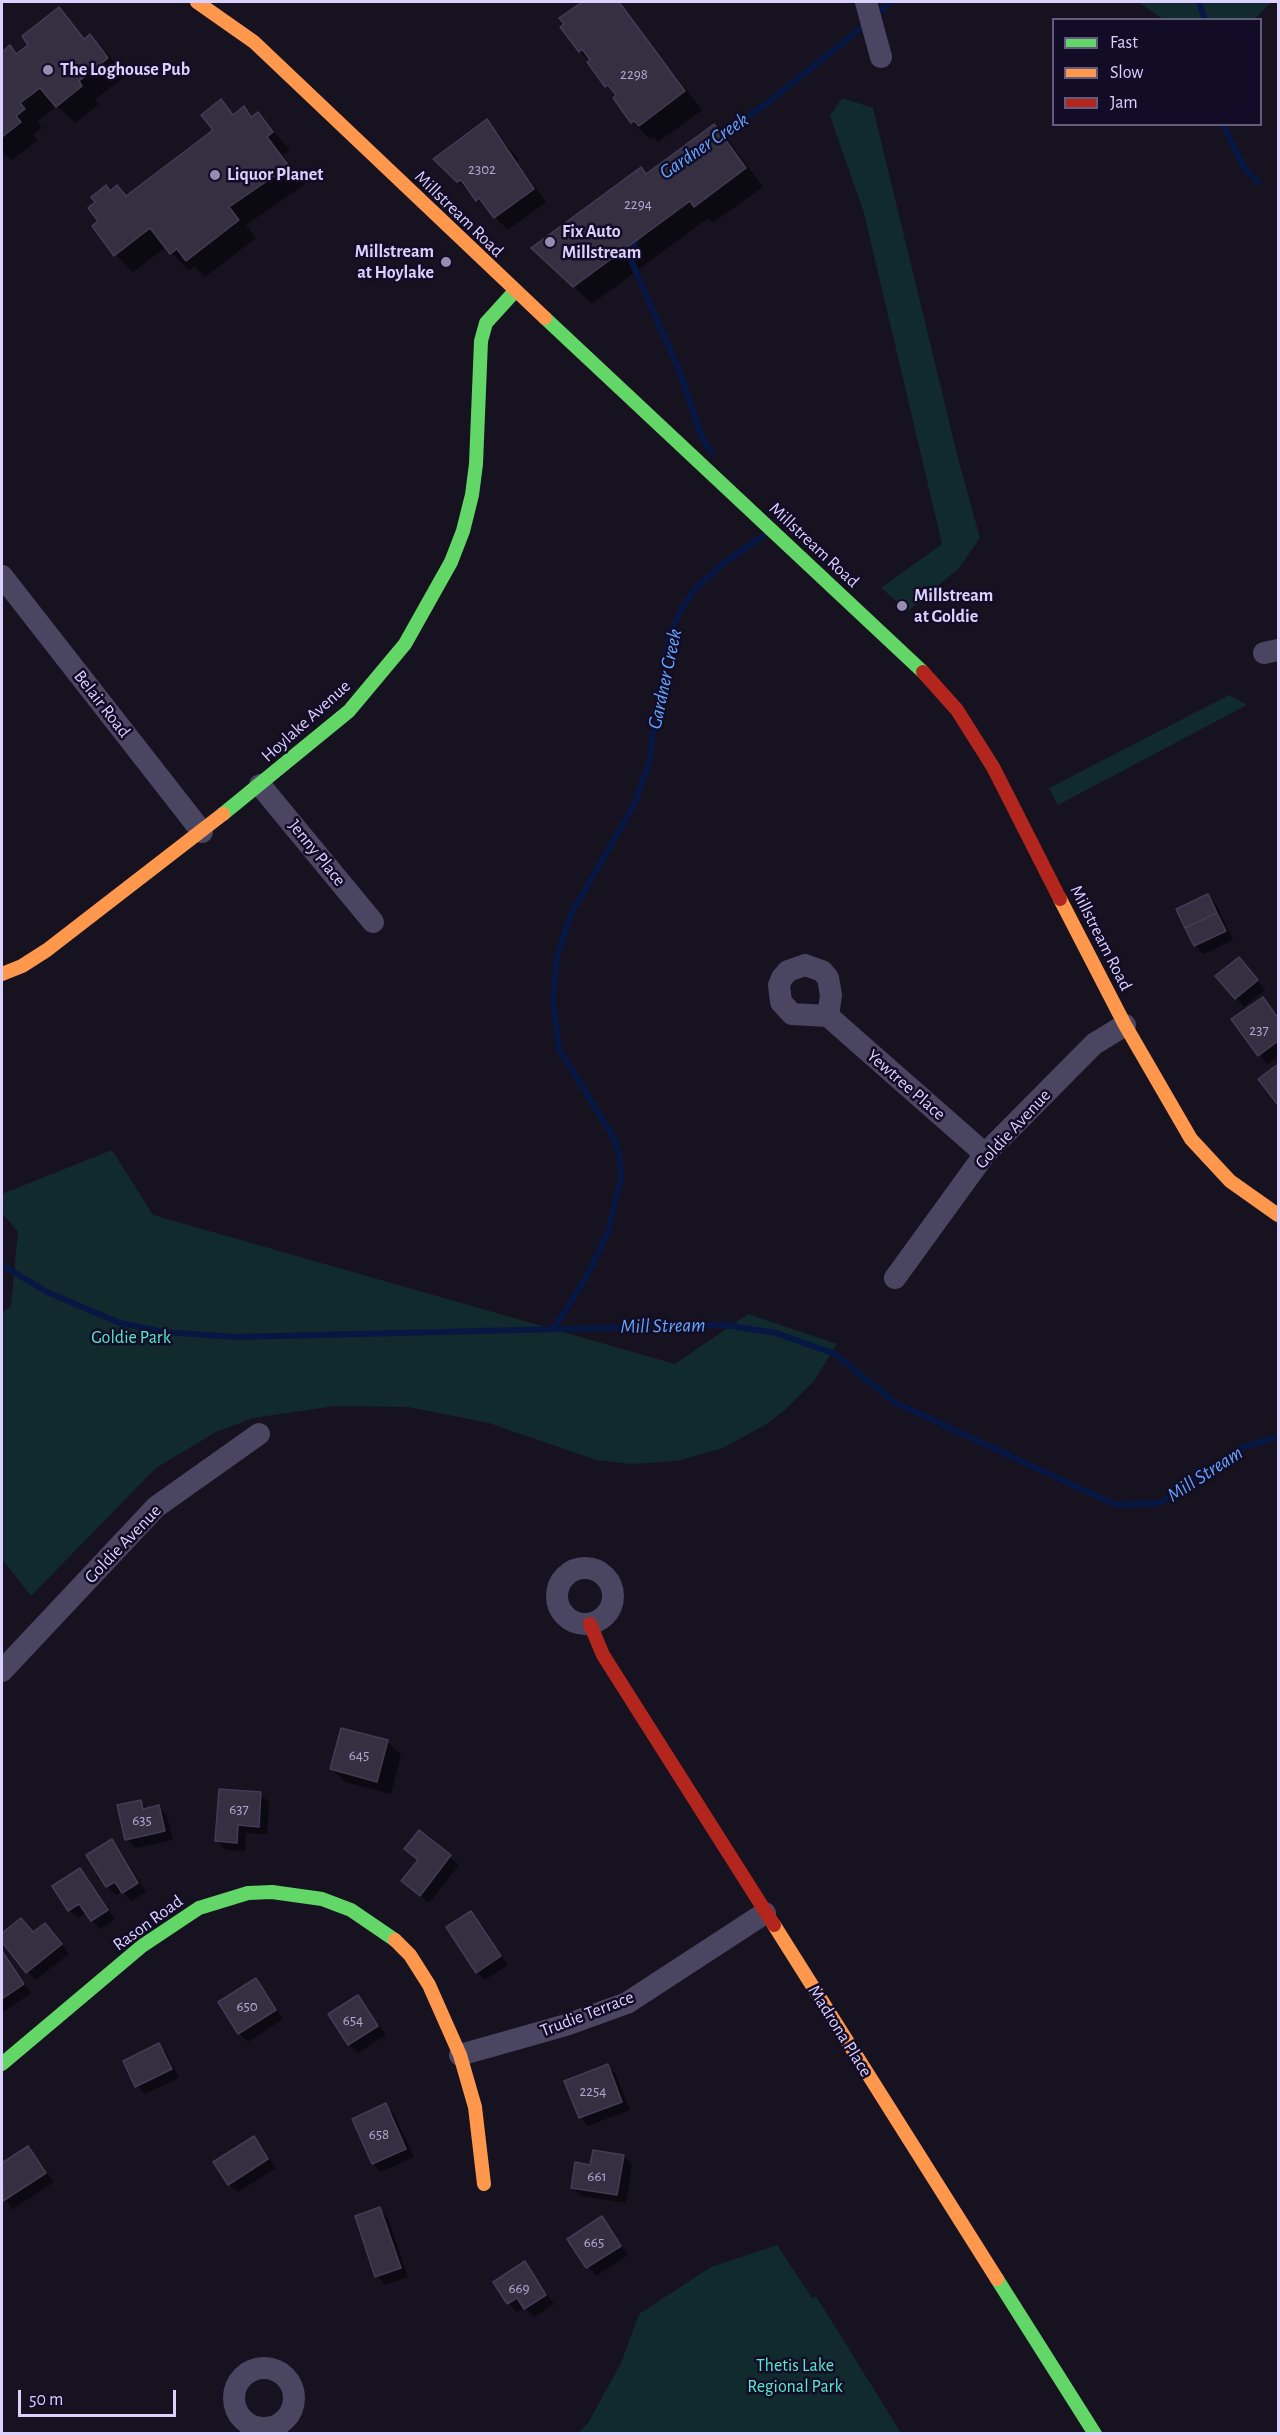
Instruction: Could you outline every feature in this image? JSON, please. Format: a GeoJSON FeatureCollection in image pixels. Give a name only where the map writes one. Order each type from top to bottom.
{"type":"FeatureCollection","features":[{"type":"Feature","properties":{"kind":"street","name":"Millstream Road"},"geometry":{"type":"LineString","coordinates":[[197,2],[254,42],[515,291],[678,441],[921,671],[957,710],[993,767],[1125,1025],[1191,1139],[1230,1181],[1252,1199],[1278,1215]]}},
{"type":"Feature","properties":{"kind":"street"},"geometry":{"type":"LineString","coordinates":[[866,2],[881,57]]}},
{"type":"Feature","properties":{"kind":"street","name":"Hoylake Avenue"},"geometry":{"type":"LineString","coordinates":[[2,974],[22,966],[47,950],[260,786],[356,702],[405,644],[451,562],[472,495],[481,341],[486,323],[515,291]]}},
{"type":"Feature","properties":{"kind":"street","name":"Belair Road"},"geometry":{"type":"LineString","coordinates":[[2,576],[202,832]]}},
{"type":"Feature","properties":{"kind":"street","name":"Jenny Place"},"geometry":{"type":"LineString","coordinates":[[260,786],[373,921]]}},
{"type":"Feature","properties":{"kind":"street","name":"Yewtree Place"},"geometry":{"type":"LineString","coordinates":[[828,1016],[985,1154]]}},
{"type":"Feature","properties":{"kind":"street","name":"Goldie Avenue"},"geometry":{"type":"LineString","coordinates":[[895,1278],[985,1154],[1094,1044],[1125,1025]]}},
{"type":"Feature","properties":{"kind":"street","name":"Goldie Avenue"},"geometry":{"type":"LineString","coordinates":[[2,1671],[156,1507],[259,1434]]}},
{"type":"Feature","properties":{"kind":"street","name":"Madrona Place"},"geometry":{"type":"LineString","coordinates":[[590,1624],[603,1655],[1095,2433]]}},
{"type":"Feature","properties":{"kind":"street","name":"Rason Road"},"geometry":{"type":"LineString","coordinates":[[2,2064],[171,1924],[199,1908],[224,1898],[272,1892],[322,1899],[351,1910],[394,1939],[410,1955],[429,1985],[460,2055],[475,2107],[484,2184]]}},
{"type":"Feature","properties":{"kind":"street","name":"Trudie Terrace"},"geometry":{"type":"LineString","coordinates":[[460,2055],[566,2025],[627,2003],[765,1913]]}},
{"type":"Feature","properties":{"kind":"green space"},"geometry":{"type":"Polygon","coordinates":[[[1138,2],[1271,2],[1256,18],[1162,18],[1138,2]]]}},
{"type":"Feature","properties":{"kind":"green space"},"geometry":{"type":"Polygon","coordinates":[[[842,98],[873,108],[958,458],[980,538],[959,568],[908,611],[881,588],[942,544],[864,213],[830,116],[842,98]]]}},
{"type":"Feature","properties":{"kind":"green space"},"geometry":{"type":"Polygon","coordinates":[[[1229,695],[1247,705],[1058,805],[1049,788],[1229,695]]]}},
{"type":"Feature","properties":{"kind":"green space","name":"Goldie Park"},"geometry":{"type":"Polygon","coordinates":[[[112,1150],[153,1215],[675,1364],[748,1314],[837,1344],[814,1381],[767,1424],[723,1448],[677,1461],[631,1464],[596,1460],[489,1423],[408,1407],[335,1406],[253,1418],[216,1432],[156,1468],[31,1596],[2,1559],[2,1313],[11,1306],[18,1232],[2,1213],[2,1194],[112,1150]]]}},
{"type":"Feature","properties":{"kind":"green space","name":"Thetis Lake Regional Park"},"geometry":{"type":"Polygon","coordinates":[[[777,2245],[812,2298],[816,2296],[901,2433],[578,2433],[588,2423],[621,2363],[639,2314],[711,2267],[777,2245]]]}},
{"type":"Feature","properties":{"kind":"building"},"geometry":{"type":"Polygon","coordinates":[[[582,2],[619,2],[685,91],[639,126],[634,121],[631,123],[613,98],[616,95],[608,85],[605,87],[587,62],[590,60],[582,49],[579,52],[560,27],[564,24],[559,18],[582,2]]]}},
{"type":"Feature","properties":{"kind":"building","name":"The Loghouse Pub"},"geometry":{"type":"Polygon","coordinates":[[[59,7],[84,39],[90,34],[108,58],[79,81],[82,86],[56,107],[40,88],[20,103],[25,109],[16,116],[21,122],[2,137],[2,52],[10,45],[16,54],[28,45],[22,36],[59,7]]]}},
{"type":"Feature","properties":{"kind":"building","name":"Liquor Planet"},"geometry":{"type":"Polygon","coordinates":[[[221,99],[233,115],[244,106],[251,117],[258,112],[273,132],[267,137],[289,166],[229,207],[239,220],[186,261],[177,249],[170,254],[150,228],[114,256],[92,226],[98,221],[88,208],[95,202],[91,197],[106,185],[110,191],[117,185],[126,196],[213,130],[201,115],[221,99]]]}},
{"type":"Feature","properties":{"kind":"building"},"geometry":{"type":"Polygon","coordinates":[[[487,119],[534,189],[494,218],[479,198],[476,201],[461,180],[457,182],[433,159],[487,119]]]}},
{"type":"Feature","properties":{"kind":"building"},"geometry":{"type":"Polygon","coordinates":[[[714,124],[746,168],[694,207],[690,201],[573,287],[531,248],[641,167],[646,174],[714,124]]]}},
{"type":"Feature","properties":{"kind":"building"},"geometry":{"type":"Polygon","coordinates":[[[1208,894],[1217,913],[1185,928],[1176,909],[1208,894]]]}},
{"type":"Feature","properties":{"kind":"building"},"geometry":{"type":"Polygon","coordinates":[[[1217,913],[1226,931],[1194,946],[1185,928],[1217,913]]]}},
{"type":"Feature","properties":{"kind":"building"},"geometry":{"type":"Polygon","coordinates":[[[1239,957],[1258,980],[1235,999],[1215,976],[1239,957]]]}},
{"type":"Feature","properties":{"kind":"building"},"geometry":{"type":"Polygon","coordinates":[[[1263,997],[1278,1018],[1278,1041],[1258,1056],[1231,1019],[1263,997]]]}},
{"type":"Feature","properties":{"kind":"building"},"geometry":{"type":"Polygon","coordinates":[[[1278,1064],[1278,1105],[1258,1079],[1278,1064]]]}},
{"type":"Feature","properties":{"kind":"building"},"geometry":{"type":"Polygon","coordinates":[[[341,1728],[388,1740],[377,1782],[330,1769],[341,1728]]]}},
{"type":"Feature","properties":{"kind":"building"},"geometry":{"type":"Polygon","coordinates":[[[219,1789],[261,1792],[259,1827],[238,1825],[237,1843],[215,1841],[219,1789]]]}},
{"type":"Feature","properties":{"kind":"building"},"geometry":{"type":"Polygon","coordinates":[[[141,1800],[143,1809],[159,1805],[165,1831],[125,1840],[117,1805],[141,1800]]]}},
{"type":"Feature","properties":{"kind":"building"},"geometry":{"type":"Polygon","coordinates":[[[419,1830],[451,1855],[420,1896],[401,1881],[418,1860],[404,1849],[419,1830]]]}},
{"type":"Feature","properties":{"kind":"building"},"geometry":{"type":"Polygon","coordinates":[[[112,1839],[138,1883],[122,1893],[115,1882],[106,1887],[86,1855],[112,1839]]]}},
{"type":"Feature","properties":{"kind":"building"},"geometry":{"type":"Polygon","coordinates":[[[80,1868],[108,1910],[91,1921],[79,1904],[68,1911],[52,1886],[80,1868]]]}},
{"type":"Feature","properties":{"kind":"building"},"geometry":{"type":"Polygon","coordinates":[[[471,1911],[501,1956],[476,1973],[446,1927],[471,1911]]]}},
{"type":"Feature","properties":{"kind":"building"},"geometry":{"type":"Polygon","coordinates":[[[21,1918],[33,1932],[45,1923],[62,1944],[26,1973],[2,1942],[2,1933],[21,1918]]]}},
{"type":"Feature","properties":{"kind":"building"},"geometry":{"type":"Polygon","coordinates":[[[2,1951],[24,1984],[2,1999],[2,1951]]]}},
{"type":"Feature","properties":{"kind":"building"},"geometry":{"type":"Polygon","coordinates":[[[256,1978],[276,2010],[238,2034],[218,2002],[256,1978]]]}},
{"type":"Feature","properties":{"kind":"building"},"geometry":{"type":"Polygon","coordinates":[[[358,1995],[378,2026],[348,2045],[328,2014],[358,1995]]]}},
{"type":"Feature","properties":{"kind":"building"},"geometry":{"type":"Polygon","coordinates":[[[159,2043],[172,2069],[135,2087],[123,2061],[159,2043]]]}},
{"type":"Feature","properties":{"kind":"building"},"geometry":{"type":"Polygon","coordinates":[[[608,2064],[622,2102],[579,2118],[564,2081],[608,2064]]]}},
{"type":"Feature","properties":{"kind":"building"},"geometry":{"type":"Polygon","coordinates":[[[386,2103],[406,2149],[372,2164],[352,2119],[386,2103]]]}},
{"type":"Feature","properties":{"kind":"building"},"geometry":{"type":"Polygon","coordinates":[[[254,2136],[268,2159],[228,2185],[213,2162],[254,2136]]]}},
{"type":"Feature","properties":{"kind":"building"},"geometry":{"type":"Polygon","coordinates":[[[28,2146],[46,2173],[3,2201],[2,2163],[28,2146]]]}},
{"type":"Feature","properties":{"kind":"building"},"geometry":{"type":"Polygon","coordinates":[[[593,2150],[624,2155],[617,2195],[571,2188],[575,2162],[590,2165],[593,2150]]]}},
{"type":"Feature","properties":{"kind":"building"},"geometry":{"type":"Polygon","coordinates":[[[380,2207],[401,2268],[375,2277],[355,2216],[380,2207]]]}},
{"type":"Feature","properties":{"kind":"building"},"geometry":{"type":"Polygon","coordinates":[[[602,2216],[621,2246],[586,2268],[567,2239],[602,2216]]]}},
{"type":"Feature","properties":{"kind":"building"},"geometry":{"type":"Polygon","coordinates":[[[525,2261],[546,2295],[524,2309],[517,2298],[507,2304],[493,2282],[525,2261]]]}},
{"type":"Feature","properties":{"kind":"waterway","name":"Gardner Creek"},"geometry":{"type":"LineString","coordinates":[[876,15],[891,2]]}},
{"type":"Feature","properties":{"kind":"waterway"},"geometry":{"type":"LineString","coordinates":[[1199,2],[1204,18]]}},
{"type":"Feature","properties":{"kind":"waterway","name":"Gardner Creek"},"geometry":{"type":"LineString","coordinates":[[713,137],[765,105],[866,24]]}},
{"type":"Feature","properties":{"kind":"waterway"},"geometry":{"type":"LineString","coordinates":[[1224,126],[1243,166],[1258,182]]}},
{"type":"Feature","properties":{"kind":"waterway","name":"Gardner Creek"},"geometry":{"type":"LineString","coordinates":[[637,236],[630,258],[681,375],[702,438],[712,453]]}},
{"type":"Feature","properties":{"kind":"waterway","name":"Gardner Creek"},"geometry":{"type":"LineString","coordinates":[[554,1328],[587,1276],[608,1232],[621,1178],[619,1153],[612,1135],[559,1049],[553,1000],[557,956],[571,914],[634,805],[650,760],[653,731],[662,708],[664,666],[670,633],[680,612],[693,591],[725,562],[763,536]]}},
{"type":"Feature","properties":{"kind":"waterway","name":"Mill Stream"},"geometry":{"type":"LineString","coordinates":[[2,1265],[47,1292],[120,1323],[164,1332],[235,1337],[725,1325],[776,1333],[835,1354],[894,1402],[1116,1505],[1160,1503],[1244,1447],[1278,1437]]}},
{"type":"Feature","properties":{"kind":"traffic: fast"},"geometry":{"type":"LineString","coordinates":[[223,814],[349,711],[405,644],[451,562],[463,531],[472,495],[476,464],[481,341],[486,323],[515,291]]}},
{"type":"Feature","properties":{"kind":"traffic: fast"},"geometry":{"type":"LineString","coordinates":[[545,318],[923,672]]}},
{"type":"Feature","properties":{"kind":"traffic: fast"},"geometry":{"type":"LineString","coordinates":[[2,2064],[142,1946],[199,1908],[248,1893],[272,1892],[322,1899],[351,1910],[395,1940]]}},
{"type":"Feature","properties":{"kind":"traffic: fast"},"geometry":{"type":"LineString","coordinates":[[997,2279],[1095,2434]]}},
{"type":"Feature","properties":{"kind":"traffic: slow"},"geometry":{"type":"LineString","coordinates":[[197,2],[254,42],[545,318]]}},
{"type":"Feature","properties":{"kind":"traffic: slow"},"geometry":{"type":"LineString","coordinates":[[2,974],[22,966],[47,950],[223,814]]}},
{"type":"Feature","properties":{"kind":"traffic: slow"},"geometry":{"type":"LineString","coordinates":[[1060,899],[1125,1025],[1191,1139],[1230,1181],[1278,1215]]}},
{"type":"Feature","properties":{"kind":"traffic: slow"},"geometry":{"type":"LineString","coordinates":[[774,1925],[997,2279]]}},
{"type":"Feature","properties":{"kind":"traffic: slow"},"geometry":{"type":"LineString","coordinates":[[395,1940],[410,1955],[429,1985],[460,2055],[475,2107],[484,2184]]}},
{"type":"Feature","properties":{"kind":"traffic: jam"},"geometry":{"type":"LineString","coordinates":[[923,672],[957,710],[993,767],[1060,899]]}},
{"type":"Feature","properties":{"kind":"traffic: jam"},"geometry":{"type":"LineString","coordinates":[[590,1624],[603,1655],[774,1925]]}},
{"type":"Feature","properties":{"kind":"place","name":"The Loghouse Pub"},"geometry":{"type":"Point","coordinates":[48,70]}},
{"type":"Feature","properties":{"kind":"place","name":"Liquor Planet"},"geometry":{"type":"Point","coordinates":[215,175]}},
{"type":"Feature","properties":{"kind":"place","name":"Fix Auto Millstream"},"geometry":{"type":"Point","coordinates":[550,242]}},
{"type":"Feature","properties":{"kind":"place","name":"Millstream at Hoylake"},"geometry":{"type":"Point","coordinates":[446,262]}},
{"type":"Feature","properties":{"kind":"place","name":"Millstream at Goldie"},"geometry":{"type":"Point","coordinates":[902,606]}}]}
